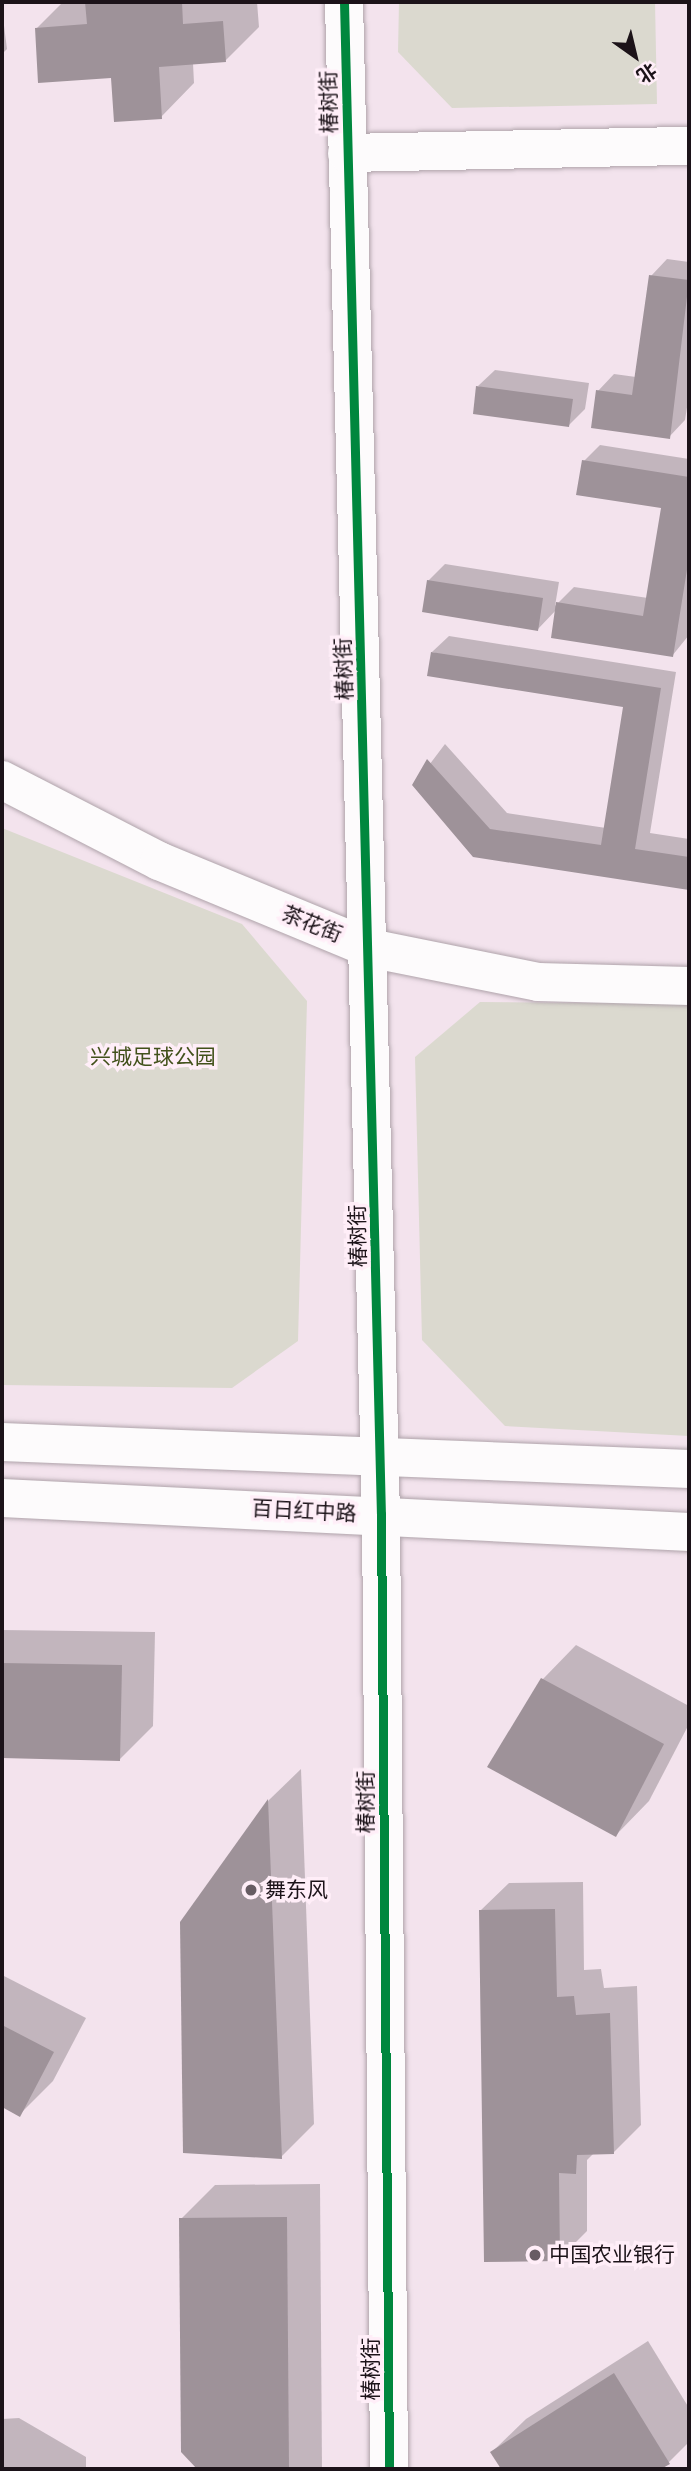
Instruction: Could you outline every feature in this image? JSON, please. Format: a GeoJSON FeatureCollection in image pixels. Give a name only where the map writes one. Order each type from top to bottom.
{"type":"FeatureCollection","features":[{"type":"Feature","properties":{"kind":"street","name":"椿树街"},"geometry":{"type":"LineString","coordinates":[[344,2],[380,1455],[389,2469]]}},
{"type":"Feature","properties":{"kind":"street"},"geometry":{"type":"LineString","coordinates":[[347,153],[689,145]]}},
{"type":"Feature","properties":{"kind":"street","name":"茶花街"},"geometry":{"type":"LineString","coordinates":[[2,779],[159,861],[369,948],[538,982],[689,986]]}},
{"type":"Feature","properties":{"kind":"street"},"geometry":{"type":"LineString","coordinates":[[2,1442],[689,1469]]}},
{"type":"Feature","properties":{"kind":"street","name":"百日红中路"},"geometry":{"type":"LineString","coordinates":[[2,1498],[381,1514],[689,1532]]}},
{"type":"Feature","properties":{"kind":"green space"},"geometry":{"type":"Polygon","coordinates":[[[399,2],[655,2],[657,104],[452,108],[398,52],[399,2]]]}},
{"type":"Feature","properties":{"kind":"green space","name":"兴城足球公园"},"geometry":{"type":"Polygon","coordinates":[[[2,828],[242,924],[307,1001],[298,1341],[232,1388],[2,1385],[2,828]]]}},
{"type":"Feature","properties":{"kind":"green space"},"geometry":{"type":"Polygon","coordinates":[[[480,1002],[689,1004],[689,1436],[505,1426],[422,1340],[415,1057],[480,1002]]]}},
{"type":"Feature","properties":{"kind":"building"},"geometry":{"type":"Polygon","coordinates":[[[85,2],[182,2],[183,24],[223,21],[226,62],[159,67],[162,119],[114,122],[111,78],[38,83],[35,28],[87,24],[85,2]]]}},
{"type":"Feature","properties":{"kind":"building"},"geometry":{"type":"Polygon","coordinates":[[[649,275],[689,280],[670,439],[591,428],[596,390],[632,395],[649,275]]]}},
{"type":"Feature","properties":{"kind":"building"},"geometry":{"type":"Polygon","coordinates":[[[476,386],[573,399],[569,427],[473,414],[476,386]]]}},
{"type":"Feature","properties":{"kind":"building"},"geometry":{"type":"Polygon","coordinates":[[[582,460],[689,477],[689,557],[673,657],[551,638],[556,602],[643,616],[661,508],[576,495],[582,460]]]}},
{"type":"Feature","properties":{"kind":"building"},"geometry":{"type":"Polygon","coordinates":[[[427,580],[543,598],[538,631],[422,612],[427,580]]]}},
{"type":"Feature","properties":{"kind":"building"},"geometry":{"type":"Polygon","coordinates":[[[431,652],[661,688],[635,849],[689,857],[689,890],[473,857],[412,785],[427,759],[490,829],[601,845],[623,707],[427,676],[431,652]]]}},
{"type":"Feature","properties":{"kind":"building"},"geometry":{"type":"Polygon","coordinates":[[[2,1663],[122,1665],[120,1761],[2,1758],[2,1663]]]}},
{"type":"Feature","properties":{"kind":"building"},"geometry":{"type":"Polygon","coordinates":[[[541,1678],[664,1744],[616,1837],[487,1767],[541,1678]]]}},
{"type":"Feature","properties":{"kind":"building"},"geometry":{"type":"Polygon","coordinates":[[[268,1799],[282,2159],[183,2153],[180,1922],[268,1799]]]}},
{"type":"Feature","properties":{"kind":"building"},"geometry":{"type":"Polygon","coordinates":[[[555,1909],[557,1997],[574,1996],[576,2015],[610,2013],[614,2154],[577,2155],[576,2174],[559,2173],[560,2261],[484,2262],[479,1910],[555,1909]]]}},
{"type":"Feature","properties":{"kind":"building"},"geometry":{"type":"Polygon","coordinates":[[[2,2025],[54,2052],[20,2117],[2,2107],[2,2025]]]}},
{"type":"Feature","properties":{"kind":"building"},"geometry":{"type":"Polygon","coordinates":[[[287,2217],[289,2469],[197,2469],[181,2452],[179,2218],[287,2217]]]}},
{"type":"Feature","properties":{"kind":"building"},"geometry":{"type":"Polygon","coordinates":[[[614,2373],[670,2464],[661,2469],[501,2469],[490,2452],[614,2373]]]}},
{"type":"Feature","properties":{"kind":"cycle path"},"geometry":{"type":"LineString","coordinates":[[344,2],[381,1514],[389,2469]]}},
{"type":"Feature","properties":{"kind":"place","name":"舞东风"},"geometry":{"type":"Point","coordinates":[251,1890]}},
{"type":"Feature","properties":{"kind":"place","name":"中国农业银行"},"geometry":{"type":"Point","coordinates":[535,2255]}}]}
